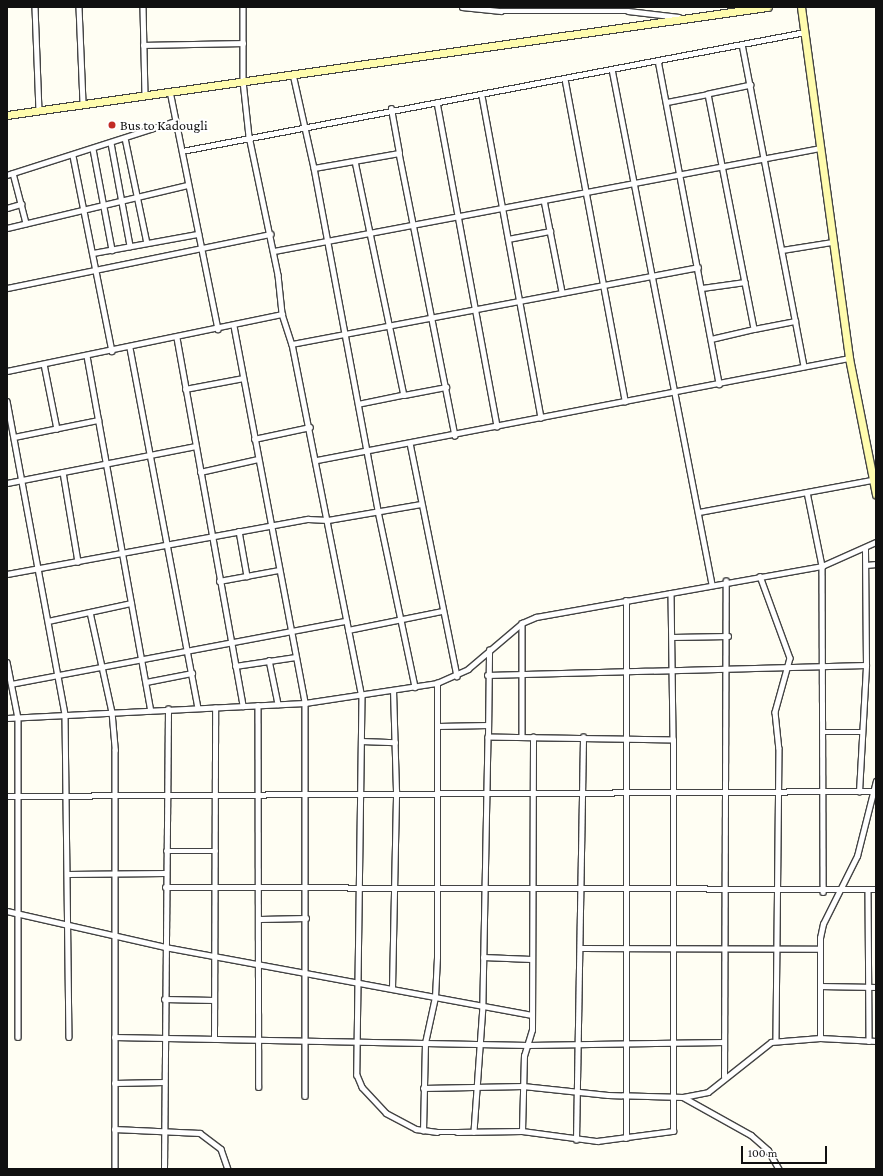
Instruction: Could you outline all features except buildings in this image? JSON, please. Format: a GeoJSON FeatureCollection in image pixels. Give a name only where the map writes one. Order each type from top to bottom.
{"type":"FeatureCollection","features":[{"type":"Feature","properties":{"kind":"main road"},"geometry":{"type":"LineString","coordinates":[[7,115],[145,94],[688,18],[720,10],[767,7]]}},
{"type":"Feature","properties":{"kind":"main road"},"geometry":{"type":"LineString","coordinates":[[801,7],[849,358],[871,480],[876,494]]}},
{"type":"Feature","properties":{"kind":"street"},"geometry":{"type":"LineString","coordinates":[[35,7],[39,110]]}},
{"type":"Feature","properties":{"kind":"street"},"geometry":{"type":"LineString","coordinates":[[79,7],[83,104]]}},
{"type":"Feature","properties":{"kind":"street"},"geometry":{"type":"LineString","coordinates":[[143,7],[145,94]]}},
{"type":"Feature","properties":{"kind":"street"},"geometry":{"type":"LineString","coordinates":[[243,7],[243,81],[249,136],[271,234],[282,314],[292,344],[310,427],[346,621],[362,696],[356,982],[357,1075],[362,1087],[386,1113],[423,1131],[522,1131],[576,1140],[626,1138],[673,1131],[672,948],[674,892],[671,593]]}},
{"type":"Feature","properties":{"kind":"street"},"geometry":{"type":"LineString","coordinates":[[462,7],[500,9],[602,9],[688,18]]}},
{"type":"Feature","properties":{"kind":"street"},"geometry":{"type":"LineString","coordinates":[[628,11],[632,7]]}},
{"type":"Feature","properties":{"kind":"street"},"geometry":{"type":"LineString","coordinates":[[182,151],[249,136],[391,109],[482,96],[612,69],[805,32]]}},
{"type":"Feature","properties":{"kind":"street"},"geometry":{"type":"LineString","coordinates":[[143,45],[243,43]]}},
{"type":"Feature","properties":{"kind":"street"},"geometry":{"type":"LineString","coordinates":[[742,44],[766,157],[804,366]]}},
{"type":"Feature","properties":{"kind":"street"},"geometry":{"type":"LineString","coordinates":[[658,60],[668,102],[719,384]]}},
{"type":"Feature","properties":{"kind":"street"},"geometry":{"type":"LineString","coordinates":[[612,69],[677,391],[712,584]]}},
{"type":"Feature","properties":{"kind":"street"},"geometry":{"type":"LineString","coordinates":[[293,74],[348,332],[378,511],[415,687]]}},
{"type":"Feature","properties":{"kind":"street"},"geometry":{"type":"LineString","coordinates":[[564,79],[588,191],[625,401]]}},
{"type":"Feature","properties":{"kind":"street"},"geometry":{"type":"LineString","coordinates":[[668,102],[751,85]]}},
{"type":"Feature","properties":{"kind":"street"},"geometry":{"type":"LineString","coordinates":[[170,91],[218,329]]}},
{"type":"Feature","properties":{"kind":"street"},"geometry":{"type":"LineString","coordinates":[[708,94],[754,330]]}},
{"type":"Feature","properties":{"kind":"street"},"geometry":{"type":"LineString","coordinates":[[482,96],[541,418]]}},
{"type":"Feature","properties":{"kind":"street"},"geometry":{"type":"LineString","coordinates":[[437,102],[457,215],[476,306],[497,427]]}},
{"type":"Feature","properties":{"kind":"street"},"geometry":{"type":"LineString","coordinates":[[391,109],[455,435]]}},
{"type":"Feature","properties":{"kind":"street"},"geometry":{"type":"LineString","coordinates":[[7,175],[74,156],[175,121]]}},
{"type":"Feature","properties":{"kind":"street"},"geometry":{"type":"LineString","coordinates":[[125,138],[147,243]]}},
{"type":"Feature","properties":{"kind":"street"},"geometry":{"type":"LineString","coordinates":[[111,143],[130,246]]}},
{"type":"Feature","properties":{"kind":"street"},"geometry":{"type":"LineString","coordinates":[[274,251],[370,231],[820,148]]}},
{"type":"Feature","properties":{"kind":"street"},"geometry":{"type":"LineString","coordinates":[[93,149],[112,250]]}},
{"type":"Feature","properties":{"kind":"street"},"geometry":{"type":"LineString","coordinates":[[314,168],[399,153]]}},
{"type":"Feature","properties":{"kind":"street"},"geometry":{"type":"LineString","coordinates":[[74,156],[112,351]]}},
{"type":"Feature","properties":{"kind":"street"},"geometry":{"type":"LineString","coordinates":[[355,161],[391,325],[404,395]]}},
{"type":"Feature","properties":{"kind":"street"},"geometry":{"type":"LineString","coordinates":[[13,173],[26,223]]}},
{"type":"Feature","properties":{"kind":"street"},"geometry":{"type":"LineString","coordinates":[[7,228],[103,203],[188,185]]}},
{"type":"Feature","properties":{"kind":"street"},"geometry":{"type":"LineString","coordinates":[[544,200],[562,292]]}},
{"type":"Feature","properties":{"kind":"street"},"geometry":{"type":"LineString","coordinates":[[7,208],[21,204]]}},
{"type":"Feature","properties":{"kind":"street"},"geometry":{"type":"LineString","coordinates":[[508,239],[550,231]]}},
{"type":"Feature","properties":{"kind":"street"},"geometry":{"type":"LineString","coordinates":[[93,253],[198,234]]}},
{"type":"Feature","properties":{"kind":"street"},"geometry":{"type":"LineString","coordinates":[[7,288],[97,272],[271,234]]}},
{"type":"Feature","properties":{"kind":"street"},"geometry":{"type":"LineString","coordinates":[[782,250],[832,242]]}},
{"type":"Feature","properties":{"kind":"street"},"geometry":{"type":"LineString","coordinates":[[292,344],[432,317],[476,306],[605,285],[698,267]]}},
{"type":"Feature","properties":{"kind":"street"},"geometry":{"type":"LineString","coordinates":[[702,288],[745,282]]}},
{"type":"Feature","properties":{"kind":"street"},"geometry":{"type":"LineString","coordinates":[[7,371],[130,348],[234,326],[282,314]]}},
{"type":"Feature","properties":{"kind":"street"},"geometry":{"type":"LineString","coordinates":[[711,339],[795,321]]}},
{"type":"Feature","properties":{"kind":"street"},"geometry":{"type":"LineString","coordinates":[[234,326],[304,703],[306,888],[304,1041],[305,1096]]}},
{"type":"Feature","properties":{"kind":"street"},"geometry":{"type":"LineString","coordinates":[[177,338],[210,537],[243,706]]}},
{"type":"Feature","properties":{"kind":"street"},"geometry":{"type":"LineString","coordinates":[[130,348],[198,708]]}},
{"type":"Feature","properties":{"kind":"street"},"geometry":{"type":"LineString","coordinates":[[87,356],[105,464],[151,710]]}},
{"type":"Feature","properties":{"kind":"street"},"geometry":{"type":"LineString","coordinates":[[316,460],[497,427],[849,358]]}},
{"type":"Feature","properties":{"kind":"street"},"geometry":{"type":"LineString","coordinates":[[44,364],[57,429]]}},
{"type":"Feature","properties":{"kind":"street"},"geometry":{"type":"LineString","coordinates":[[185,389],[243,378]]}},
{"type":"Feature","properties":{"kind":"street"},"geometry":{"type":"LineString","coordinates":[[360,404],[446,387]]}},
{"type":"Feature","properties":{"kind":"street"},"geometry":{"type":"LineString","coordinates":[[7,401],[65,715],[68,797],[69,1037]]}},
{"type":"Feature","properties":{"kind":"street"},"geometry":{"type":"LineString","coordinates":[[14,437],[98,420]]}},
{"type":"Feature","properties":{"kind":"street"},"geometry":{"type":"LineString","coordinates":[[254,439],[310,427]]}},
{"type":"Feature","properties":{"kind":"street"},"geometry":{"type":"LineString","coordinates":[[410,443],[442,611],[458,676]]}},
{"type":"Feature","properties":{"kind":"street"},"geometry":{"type":"LineString","coordinates":[[7,483],[196,446]]}},
{"type":"Feature","properties":{"kind":"street"},"geometry":{"type":"LineString","coordinates":[[200,472],[258,459]]}},
{"type":"Feature","properties":{"kind":"street"},"geometry":{"type":"LineString","coordinates":[[63,472],[78,562]]}},
{"type":"Feature","properties":{"kind":"street"},"geometry":{"type":"LineString","coordinates":[[699,512],[871,480]]}},
{"type":"Feature","properties":{"kind":"street"},"geometry":{"type":"LineString","coordinates":[[807,492],[822,566],[824,732],[823,892]]}},
{"type":"Feature","properties":{"kind":"street"},"geometry":{"type":"LineString","coordinates":[[7,574],[314,518],[328,520],[421,504]]}},
{"type":"Feature","properties":{"kind":"street"},"geometry":{"type":"LineString","coordinates":[[239,531],[247,576]]}},
{"type":"Feature","properties":{"kind":"street"},"geometry":{"type":"LineString","coordinates":[[7,718],[304,703],[362,696],[437,683],[458,676],[522,623],[551,613],[671,593],[726,581],[822,566],[876,542]]}},
{"type":"Feature","properties":{"kind":"street"},"geometry":{"type":"LineString","coordinates":[[859,792],[866,665],[865,548]]}},
{"type":"Feature","properties":{"kind":"street"},"geometry":{"type":"LineString","coordinates":[[866,565],[876,564]]}},
{"type":"Feature","properties":{"kind":"street"},"geometry":{"type":"LineString","coordinates":[[219,581],[279,570]]}},
{"type":"Feature","properties":{"kind":"street"},"geometry":{"type":"LineString","coordinates":[[760,576],[788,650],[790,667],[776,704],[778,791],[776,1041]]}},
{"type":"Feature","properties":{"kind":"street"},"geometry":{"type":"LineString","coordinates":[[724,1077],[728,669],[726,581]]}},
{"type":"Feature","properties":{"kind":"street"},"geometry":{"type":"LineString","coordinates":[[626,600],[624,793],[627,1096],[626,1138]]}},
{"type":"Feature","properties":{"kind":"street"},"geometry":{"type":"LineString","coordinates":[[48,621],[131,603]]}},
{"type":"Feature","properties":{"kind":"street"},"geometry":{"type":"LineString","coordinates":[[348,630],[400,621],[442,611]]}},
{"type":"Feature","properties":{"kind":"street"},"geometry":{"type":"LineString","coordinates":[[90,612],[112,712],[117,796],[114,1037],[115,1169]]}},
{"type":"Feature","properties":{"kind":"street"},"geometry":{"type":"LineString","coordinates":[[11,684],[142,660],[290,630],[346,621]]}},
{"type":"Feature","properties":{"kind":"street"},"geometry":{"type":"LineString","coordinates":[[522,623],[522,737]]}},
{"type":"Feature","properties":{"kind":"street"},"geometry":{"type":"LineString","coordinates":[[672,637],[728,636]]}},
{"type":"Feature","properties":{"kind":"street"},"geometry":{"type":"LineString","coordinates":[[474,1132],[483,1006],[488,737],[486,675],[489,650]]}},
{"type":"Feature","properties":{"kind":"street"},"geometry":{"type":"LineString","coordinates":[[235,666],[295,657]]}},
{"type":"Feature","properties":{"kind":"street"},"geometry":{"type":"LineString","coordinates":[[269,660],[278,704]]}},
{"type":"Feature","properties":{"kind":"street"},"geometry":{"type":"LineString","coordinates":[[7,662],[18,718],[18,1037]]}},
{"type":"Feature","properties":{"kind":"street"},"geometry":{"type":"LineString","coordinates":[[486,675],[866,665]]}},
{"type":"Feature","properties":{"kind":"street"},"geometry":{"type":"LineString","coordinates":[[146,682],[192,673]]}},
{"type":"Feature","properties":{"kind":"street"},"geometry":{"type":"LineString","coordinates":[[423,1131],[425,1043],[435,997],[438,890],[437,683]]}},
{"type":"Feature","properties":{"kind":"street"},"geometry":{"type":"LineString","coordinates":[[392,988],[396,791],[393,691]]}},
{"type":"Feature","properties":{"kind":"street"},"geometry":{"type":"LineString","coordinates":[[258,705],[260,888],[258,1040],[259,1087]]}},
{"type":"Feature","properties":{"kind":"street"},"geometry":{"type":"LineString","coordinates":[[214,1039],[213,956],[216,851],[215,708]]}},
{"type":"Feature","properties":{"kind":"street"},"geometry":{"type":"LineString","coordinates":[[164,1169],[165,874],[168,709]]}},
{"type":"Feature","properties":{"kind":"street"},"geometry":{"type":"LineString","coordinates":[[438,726],[488,726]]}},
{"type":"Feature","properties":{"kind":"street"},"geometry":{"type":"LineString","coordinates":[[824,732],[862,732]]}},
{"type":"Feature","properties":{"kind":"street"},"geometry":{"type":"LineString","coordinates":[[488,737],[583,737],[673,740]]}},
{"type":"Feature","properties":{"kind":"street"},"geometry":{"type":"LineString","coordinates":[[522,1131],[523,1086],[532,1015],[531,792],[533,737]]}},
{"type":"Feature","properties":{"kind":"street"},"geometry":{"type":"LineString","coordinates":[[576,1140],[582,891],[583,737]]}},
{"type":"Feature","properties":{"kind":"street"},"geometry":{"type":"LineString","coordinates":[[360,741],[395,742]]}},
{"type":"Feature","properties":{"kind":"street"},"geometry":{"type":"LineString","coordinates":[[820,1038],[819,948],[823,924],[840,892],[861,843],[876,781]]}},
{"type":"Feature","properties":{"kind":"street"},"geometry":{"type":"LineString","coordinates":[[7,796],[68,797],[304,795],[396,791],[583,793],[874,791]]}},
{"type":"Feature","properties":{"kind":"street"},"geometry":{"type":"LineString","coordinates":[[166,851],[216,851]]}},
{"type":"Feature","properties":{"kind":"street"},"geometry":{"type":"LineString","coordinates":[[68,874],[165,874]]}},
{"type":"Feature","properties":{"kind":"street"},"geometry":{"type":"LineString","coordinates":[[165,887],[674,892],[840,892],[876,889]]}},
{"type":"Feature","properties":{"kind":"street"},"geometry":{"type":"LineString","coordinates":[[868,890],[868,1041]]}},
{"type":"Feature","properties":{"kind":"street"},"geometry":{"type":"LineString","coordinates":[[7,911],[165,947],[532,1015]]}},
{"type":"Feature","properties":{"kind":"street"},"geometry":{"type":"LineString","coordinates":[[260,919],[306,918]]}},
{"type":"Feature","properties":{"kind":"street"},"geometry":{"type":"LineString","coordinates":[[581,948],[725,948],[777,950],[819,948]]}},
{"type":"Feature","properties":{"kind":"street"},"geometry":{"type":"LineString","coordinates":[[483,957],[532,959]]}},
{"type":"Feature","properties":{"kind":"street"},"geometry":{"type":"LineString","coordinates":[[820,986],[876,987]]}},
{"type":"Feature","properties":{"kind":"street"},"geometry":{"type":"LineString","coordinates":[[164,999],[214,1000]]}},
{"type":"Feature","properties":{"kind":"street"},"geometry":{"type":"LineString","coordinates":[[114,1037],[528,1045],[724,1042]]}},
{"type":"Feature","properties":{"kind":"street"},"geometry":{"type":"LineString","coordinates":[[423,1088],[523,1086],[627,1096],[683,1097],[708,1092],[724,1077],[776,1041],[820,1038],[876,1041]]}},
{"type":"Feature","properties":{"kind":"street"},"geometry":{"type":"LineString","coordinates":[[114,1083],[164,1082]]}},
{"type":"Feature","properties":{"kind":"street"},"geometry":{"type":"LineString","coordinates":[[683,1097],[751,1135],[768,1150],[778,1169]]}},
{"type":"Feature","properties":{"kind":"street"},"geometry":{"type":"LineString","coordinates":[[114,1129],[187,1130],[212,1140],[221,1149],[228,1169]]}},
{"type":"Feature","properties":{"kind":"place","name":"Bus to Kadougli"},"geometry":{"type":"Point","coordinates":[112,125]}}]}
